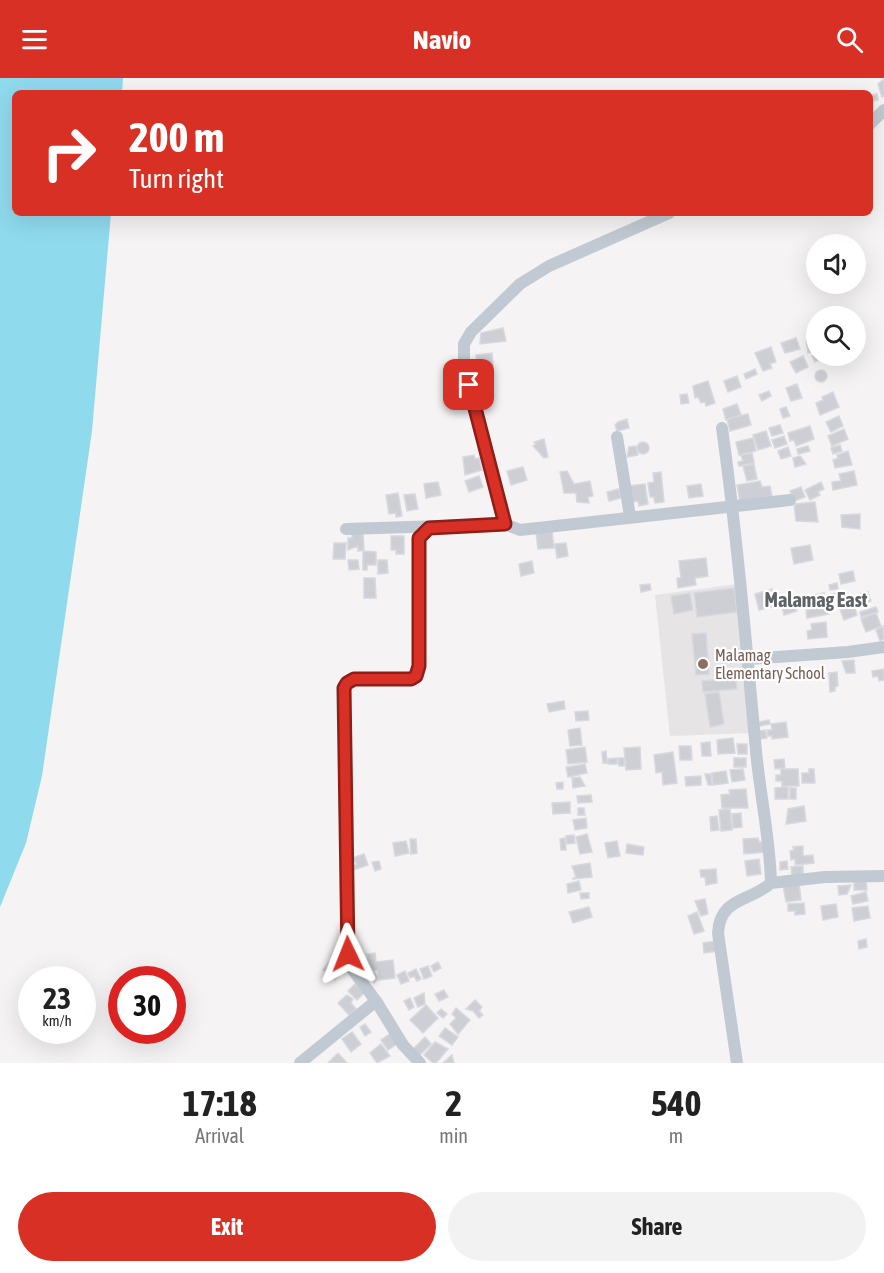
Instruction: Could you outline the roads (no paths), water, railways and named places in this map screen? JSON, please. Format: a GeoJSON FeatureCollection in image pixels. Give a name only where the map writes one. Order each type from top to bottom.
{"type":"FeatureCollection","features":[{"type":"Feature","properties":{"kind":"street"},"geometry":{"type":"LineString","coordinates":[[873,121],[884,110]]}},
{"type":"Feature","properties":{"kind":"street"},"geometry":{"type":"LineString","coordinates":[[505,524],[464,366],[464,344],[477,323],[520,284],[549,266],[662,216]]}},
{"type":"Feature","properties":{"kind":"street"},"geometry":{"type":"LineString","coordinates":[[722,428],[733,506],[771,883]]}},
{"type":"Feature","properties":{"kind":"street"},"geometry":{"type":"LineString","coordinates":[[617,437],[630,516]]}},
{"type":"Feature","properties":{"kind":"street"},"geometry":{"type":"LineString","coordinates":[[346,529],[505,524],[520,530],[790,500]]}},
{"type":"Feature","properties":{"kind":"street"},"geometry":{"type":"LineString","coordinates":[[420,1063],[403,1045],[376,1001],[352,969],[348,954],[344,688],[354,679],[411,679],[416,676],[419,666],[419,538],[429,528]]}},
{"type":"Feature","properties":{"kind":"street"},"geometry":{"type":"LineString","coordinates":[[748,659],[848,652],[884,647]]}},
{"type":"Feature","properties":{"kind":"street"},"geometry":{"type":"LineString","coordinates":[[737,1063],[718,933],[719,920],[725,909],[771,883],[825,877],[884,876]]}},
{"type":"Feature","properties":{"kind":"street"},"geometry":{"type":"LineString","coordinates":[[300,1063],[376,1001]]}},
{"type":"Feature","properties":{"kind":"water"},"geometry":{"type":"Polygon","coordinates":[[[0,78],[123,78],[122,90],[12,90],[12,216],[111,216],[92,431],[42,776],[26,843],[0,907],[0,78]]]}},
{"type":"Feature","properties":{"kind":"place","name":"Malamag Elementary School"},"geometry":{"type":"Point","coordinates":[703,664]}},
{"type":"Feature","properties":{"kind":"district","name":"Malamag East"},"geometry":{"type":"Point","coordinates":[816,600]}}]}
